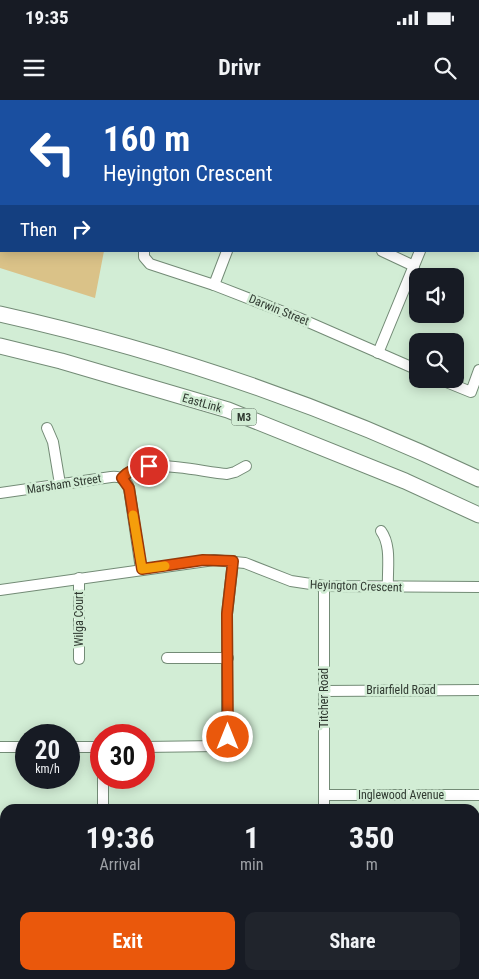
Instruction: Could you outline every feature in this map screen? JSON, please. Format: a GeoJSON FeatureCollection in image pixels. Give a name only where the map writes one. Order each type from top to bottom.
{"type":"FeatureCollection","features":[{"type":"Feature","properties":{"kind":"highway"},"geometry":{"type":"LineString","coordinates":[[0,314],[148,352],[251,385],[388,438],[479,479]]}},
{"type":"Feature","properties":{"kind":"highway","name":"EastLink"},"geometry":{"type":"LineString","coordinates":[[0,346],[62,361],[228,410],[406,481],[479,515]]}},
{"type":"Feature","properties":{"kind":"street"},"geometry":{"type":"LineString","coordinates":[[214,284],[227,252]]}},
{"type":"Feature","properties":{"kind":"street"},"geometry":{"type":"LineString","coordinates":[[384,252],[414,266]]}},
{"type":"Feature","properties":{"kind":"street"},"geometry":{"type":"LineString","coordinates":[[378,354],[420,252]]}},
{"type":"Feature","properties":{"kind":"street","name":"Darwin Street"},"geometry":{"type":"LineString","coordinates":[[143,253],[146,261],[150,264],[214,284],[299,318],[409,366]]}},
{"type":"Feature","properties":{"kind":"street"},"geometry":{"type":"LineString","coordinates":[[460,388],[470,392],[479,370]]}},
{"type":"Feature","properties":{"kind":"street"},"geometry":{"type":"LineString","coordinates":[[46,428],[53,442],[60,484]]}},
{"type":"Feature","properties":{"kind":"street"},"geometry":{"type":"LineString","coordinates":[[142,569],[129,488],[122,478],[130,471],[145,466],[227,474],[246,466]]}},
{"type":"Feature","properties":{"kind":"street","name":"Marsham Street"},"geometry":{"type":"LineString","coordinates":[[0,493],[115,476],[122,478]]}},
{"type":"Feature","properties":{"kind":"street"},"geometry":{"type":"LineString","coordinates":[[381,532],[387,543],[388,587]]}},
{"type":"Feature","properties":{"kind":"street","name":"Heyington Crescent"},"geometry":{"type":"LineString","coordinates":[[0,590],[203,560],[233,561],[255,566],[291,581],[324,586],[479,587]]}},
{"type":"Feature","properties":{"kind":"street"},"geometry":{"type":"LineString","coordinates":[[155,747],[218,746],[225,742],[228,734],[227,614],[233,561]]}},
{"type":"Feature","properties":{"kind":"street","name":"Wilga Court"},"geometry":{"type":"LineString","coordinates":[[79,578],[79,659]]}},
{"type":"Feature","properties":{"kind":"street","name":"Titcher Road"},"geometry":{"type":"LineString","coordinates":[[324,586],[324,804]]}},
{"type":"Feature","properties":{"kind":"street"},"geometry":{"type":"LineString","coordinates":[[167,658],[228,658]]}},
{"type":"Feature","properties":{"kind":"street","name":"Briarfield Road"},"geometry":{"type":"LineString","coordinates":[[324,691],[479,690]]}},
{"type":"Feature","properties":{"kind":"street"},"geometry":{"type":"LineString","coordinates":[[0,747],[15,747]]}},
{"type":"Feature","properties":{"kind":"street"},"geometry":{"type":"LineString","coordinates":[[103,789],[103,804]]}},
{"type":"Feature","properties":{"kind":"street","name":"Inglewood Avenue"},"geometry":{"type":"LineString","coordinates":[[324,795],[479,795]]}},
{"type":"Feature","properties":{"kind":"shaded area"},"geometry":{"type":"Polygon","coordinates":[[[0,252],[104,252],[95,298],[0,268],[0,252]]]}},
{"type":"Feature","properties":{"kind":"slow traffic"},"geometry":{"type":"LineString","coordinates":[[133,515],[142,569],[165,566]]}},
{"type":"Feature","properties":{"kind":"route"},"geometry":{"type":"LineString","coordinates":[[149,466],[135,469],[125,474],[122,478],[128,483],[142,569],[203,560],[233,561],[227,614],[228,737]]}}]}
